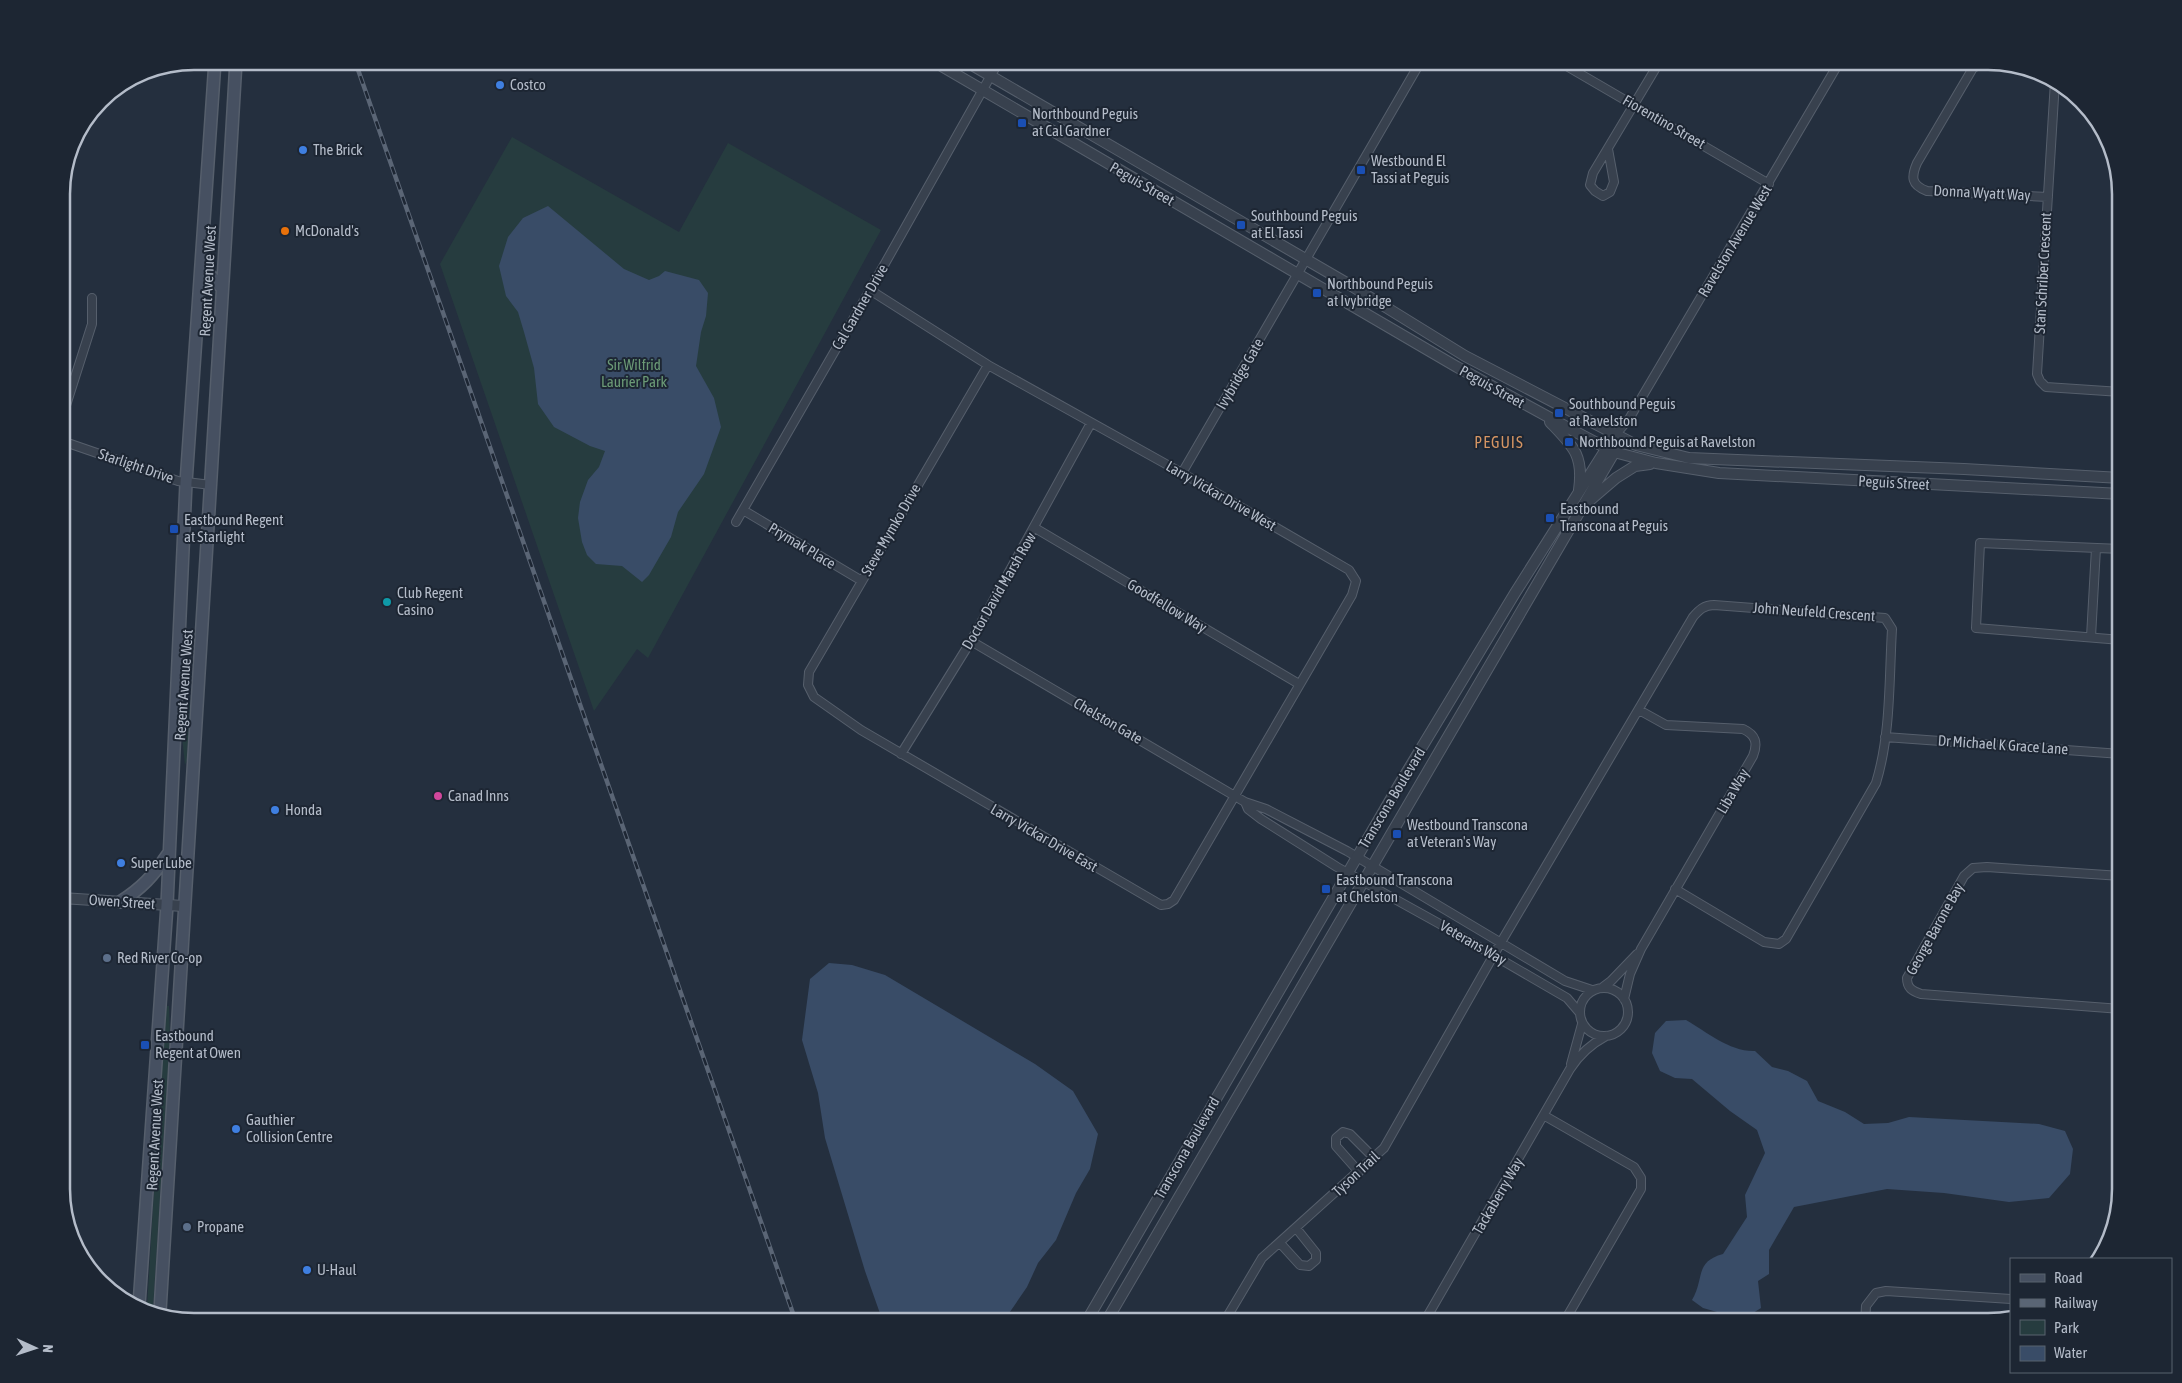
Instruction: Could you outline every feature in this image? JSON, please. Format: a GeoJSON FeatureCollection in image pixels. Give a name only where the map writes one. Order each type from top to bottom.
{"type":"FeatureCollection","features":[{"type":"Feature","properties":{"kind":"main road","name":"Regent Avenue West"},"geometry":{"type":"LineString","coordinates":[[139,1300],[167,905],[186,483],[214,70]]}},
{"type":"Feature","properties":{"kind":"main road","name":"Regent Avenue West"},"geometry":{"type":"LineString","coordinates":[[160,1308],[183,906],[198,716],[235,70]]}},
{"type":"Feature","properties":{"kind":"main road"},"geometry":{"type":"LineString","coordinates":[[201,265],[222,288]]}},
{"type":"Feature","properties":{"kind":"main road"},"geometry":{"type":"LineString","coordinates":[[120,902],[140,889],[156,873],[169,853]]}},
{"type":"Feature","properties":{"kind":"street","name":"Peguis Street"},"geometry":{"type":"LineString","coordinates":[[948,70],[1297,275],[1544,416],[1610,450],[1656,463],[1719,472],[2112,494]]}},
{"type":"Feature","properties":{"kind":"street","name":"Peguis Street"},"geometry":{"type":"LineString","coordinates":[[982,70],[1306,259],[1465,356],[1636,445],[1689,458],[1964,469],[2112,477]]}},
{"type":"Feature","properties":{"kind":"street","name":"Cal Gardner Drive"},"geometry":{"type":"LineString","coordinates":[[736,522],[994,70]]}},
{"type":"Feature","properties":{"kind":"street","name":"Ivybridge Gate"},"geometry":{"type":"LineString","coordinates":[[1182,473],[1416,70]]}},
{"type":"Feature","properties":{"kind":"street","name":"Fiorentino Street"},"geometry":{"type":"LineString","coordinates":[[1574,70],[1768,184]]}},
{"type":"Feature","properties":{"kind":"street"},"geometry":{"type":"LineString","coordinates":[[1608,149],[1614,182],[1610,192],[1603,196],[1594,191],[1590,185],[1593,173],[1655,70]]}},
{"type":"Feature","properties":{"kind":"street","name":"Ravelston Avenue West"},"geometry":{"type":"LineString","coordinates":[[1618,437],[1835,70]]}},
{"type":"Feature","properties":{"kind":"street","name":"Donna Wyatt Way"},"geometry":{"type":"LineString","coordinates":[[1972,70],[1913,171],[1914,181],[1918,188],[1927,191],[2048,197]]}},
{"type":"Feature","properties":{"kind":"street","name":"Stan Schriber Crescent"},"geometry":{"type":"LineString","coordinates":[[2055,90],[2037,374],[2040,381],[2046,387],[2112,391]]}},
{"type":"Feature","properties":{"kind":"street","name":"Larry Vickar Drive West"},"geometry":{"type":"LineString","coordinates":[[870,290],[988,365],[1182,473],[1349,570],[1356,581],[1352,595],[1235,796]]}},
{"type":"Feature","properties":{"kind":"street"},"geometry":{"type":"LineString","coordinates":[[70,393],[92,324],[92,298]]}},
{"type":"Feature","properties":{"kind":"street","name":"Steve Mymko Drive"},"geometry":{"type":"LineString","coordinates":[[814,697],[808,684],[809,672],[988,365]]}},
{"type":"Feature","properties":{"kind":"street"},"geometry":{"type":"LineString","coordinates":[[1544,416],[1566,438],[1579,458],[1581,475],[1578,495]]}},
{"type":"Feature","properties":{"kind":"street","name":"Doctor David Marsh Row"},"geometry":{"type":"LineString","coordinates":[[901,754],[971,641],[1035,528],[1091,423]]}},
{"type":"Feature","properties":{"kind":"street","name":"Transcona Boulevard"},"geometry":{"type":"LineString","coordinates":[[1091,1313],[1357,857],[1510,601],[1578,495],[1618,437]]}},
{"type":"Feature","properties":{"kind":"street","name":"Starlight Drive"},"geometry":{"type":"LineString","coordinates":[[70,444],[186,483],[211,485]]}},
{"type":"Feature","properties":{"kind":"street","name":"Transcona Boulevard"},"geometry":{"type":"LineString","coordinates":[[1111,1313],[1580,510],[1610,450]]}},
{"type":"Feature","properties":{"kind":"street"},"geometry":{"type":"LineString","coordinates":[[1580,510],[1616,478],[1634,466],[1656,463]]}},
{"type":"Feature","properties":{"kind":"street","name":"Prymak Place"},"geometry":{"type":"LineString","coordinates":[[743,510],[862,580]]}},
{"type":"Feature","properties":{"kind":"street","name":"Goodfellow Way"},"geometry":{"type":"LineString","coordinates":[[1035,528],[1299,684]]}},
{"type":"Feature","properties":{"kind":"street"},"geometry":{"type":"LineString","coordinates":[[2112,548],[1980,543],[1976,628],[2112,639]]}},
{"type":"Feature","properties":{"kind":"street"},"geometry":{"type":"LineString","coordinates":[[2091,637],[2096,548]]}},
{"type":"Feature","properties":{"kind":"street","name":"John Neufeld Crescent"},"geometry":{"type":"LineString","coordinates":[[1494,955],[1693,617],[1699,610],[1707,605],[1880,616],[1889,621],[1892,628],[1885,737],[1876,783],[1783,942],[1774,944],[1764,942],[1675,890]]}},
{"type":"Feature","properties":{"kind":"street","name":"Chelston Gate"},"geometry":{"type":"LineString","coordinates":[[971,641],[1244,802],[1266,809],[1372,866]]}},
{"type":"Feature","properties":{"kind":"street","name":"Larry Vickar Drive East"},"geometry":{"type":"LineString","coordinates":[[814,697],[860,730],[1161,905],[1168,904],[1174,900],[1235,796]]}},
{"type":"Feature","properties":{"kind":"street","name":"Liba Way"},"geometry":{"type":"LineString","coordinates":[[1624,999],[1630,974],[1642,949],[1754,756],[1756,744],[1752,734],[1743,730],[1666,725],[1639,710]]}},
{"type":"Feature","properties":{"kind":"street","name":"Dr Michael K Grace Lane"},"geometry":{"type":"LineString","coordinates":[[1885,737],[2112,753]]}},
{"type":"Feature","properties":{"kind":"street","name":"Chelston Gate"},"geometry":{"type":"LineString","coordinates":[[1244,802],[1248,809],[1261,818],[1362,881]]}},
{"type":"Feature","properties":{"kind":"street","name":"Veterans Way"},"geometry":{"type":"LineString","coordinates":[[1372,866],[1565,981],[1592,990]]}},
{"type":"Feature","properties":{"kind":"street","name":"George Barone Bay"},"geometry":{"type":"LineString","coordinates":[[2112,875],[1987,867],[1973,868],[1964,876],[1910,970],[1907,985],[1912,991],[1921,994],[2112,1008]]}},
{"type":"Feature","properties":{"kind":"street","name":"Veterans Way"},"geometry":{"type":"LineString","coordinates":[[1362,881],[1567,998],[1579,1012]]}},
{"type":"Feature","properties":{"kind":"street","name":"Owen Street"},"geometry":{"type":"LineString","coordinates":[[70,899],[183,906]]}},
{"type":"Feature","properties":{"kind":"street","name":"Liba Way"},"geometry":{"type":"LineString","coordinates":[[1603,987],[1642,949]]}},
{"type":"Feature","properties":{"kind":"street","name":"Tyson Trail"},"geometry":{"type":"LineString","coordinates":[[1229,1313],[1262,1258],[1384,1148],[1494,955]]}},
{"type":"Feature","properties":{"kind":"street"},"geometry":{"type":"LineString","coordinates":[[1603,987],[1615,990],[1624,999],[1628,1010],[1626,1022],[1618,1032],[1595,1042],[1570,1069],[1582,1024],[1579,1012],[1582,999],[1592,990],[1603,987]]}},
{"type":"Feature","properties":{"kind":"street"},"geometry":{"type":"LineString","coordinates":[[1582,1024],[1592,1033],[1606,1036]]}},
{"type":"Feature","properties":{"kind":"street","name":"Tackaberry Way"},"geometry":{"type":"LineString","coordinates":[[1429,1313],[1545,1116],[1570,1069]]}},
{"type":"Feature","properties":{"kind":"street"},"geometry":{"type":"LineString","coordinates":[[1545,1116],[1634,1167],[1641,1178],[1641,1189],[1569,1313]]}},
{"type":"Feature","properties":{"kind":"street"},"geometry":{"type":"LineString","coordinates":[[1359,1172],[1336,1146],[1336,1138],[1343,1132],[1350,1134],[1374,1158]]}},
{"type":"Feature","properties":{"kind":"street"},"geometry":{"type":"LineString","coordinates":[[1280,1243],[1300,1265],[1309,1266],[1316,1260],[1316,1254],[1296,1228]]}},
{"type":"Feature","properties":{"kind":"street"},"geometry":{"type":"LineString","coordinates":[[1866,1313],[1866,1306],[1876,1293],[1886,1291],[2010,1299]]}},
{"type":"Feature","properties":{"kind":"green space","name":"Sir Wilfrid Laurier Park"},"geometry":{"type":"Polygon","coordinates":[[[512,137],[679,232],[728,143],[881,230],[648,658],[637,649],[594,711],[440,264],[512,137]]]}},
{"type":"Feature","properties":{"kind":"green space"},"geometry":{"type":"Polygon","coordinates":[[[184,702],[190,702],[187,760],[185,765],[182,737],[184,702]]]}},
{"type":"Feature","properties":{"kind":"green space"},"geometry":{"type":"Polygon","coordinates":[[[165,1006],[169,1006],[170,1037],[153,1306],[147,1304],[165,1006]]]}},
{"type":"Feature","properties":{"kind":"water"},"geometry":{"type":"Polygon","coordinates":[[[548,206],[624,269],[649,280],[665,271],[699,280],[708,293],[706,316],[701,332],[696,366],[714,398],[721,427],[704,474],[678,512],[671,537],[649,575],[642,582],[622,566],[596,564],[587,555],[582,542],[578,518],[580,502],[588,480],[599,467],[605,451],[590,446],[554,427],[538,404],[534,368],[524,332],[518,312],[506,296],[499,266],[508,237],[523,218],[548,206]]]}},
{"type":"Feature","properties":{"kind":"water"},"geometry":{"type":"Polygon","coordinates":[[[829,963],[852,965],[885,975],[1035,1064],[1073,1091],[1098,1134],[1090,1169],[1076,1193],[1056,1240],[1038,1263],[1027,1287],[1009,1313],[880,1313],[865,1271],[825,1138],[818,1093],[802,1040],[810,979],[829,963]]]}},
{"type":"Feature","properties":{"kind":"water"},"geometry":{"type":"Polygon","coordinates":[[[1686,1020],[1728,1045],[1755,1051],[1772,1067],[1788,1071],[1807,1081],[1818,1101],[1845,1112],[1864,1124],[1888,1123],[1909,1117],[2039,1124],[2065,1131],[2073,1149],[2070,1174],[2049,1198],[2009,1202],[1944,1193],[1887,1189],[1794,1207],[1769,1250],[1769,1274],[1758,1281],[1761,1308],[1753,1313],[1717,1313],[1703,1308],[1692,1300],[1704,1266],[1714,1257],[1723,1254],[1747,1217],[1745,1195],[1765,1153],[1757,1130],[1730,1111],[1692,1079],[1675,1078],[1660,1071],[1652,1053],[1655,1033],[1666,1021],[1686,1020]]]}},
{"type":"Feature","properties":{"kind":"railway"},"geometry":{"type":"LineString","coordinates":[[358,70],[793,1313]]}},
{"type":"Feature","properties":{"kind":"place","name":"Costco"},"geometry":{"type":"Point","coordinates":[500,85]}},
{"type":"Feature","properties":{"kind":"place","name":"Northbound Peguis at Cal Gardner"},"geometry":{"type":"Point","coordinates":[1022,123]}},
{"type":"Feature","properties":{"kind":"place","name":"The Brick"},"geometry":{"type":"Point","coordinates":[303,150]}},
{"type":"Feature","properties":{"kind":"place","name":"Westbound El Tassi at Peguis"},"geometry":{"type":"Point","coordinates":[1361,170]}},
{"type":"Feature","properties":{"kind":"place","name":"Southbound Peguis at El Tassi"},"geometry":{"type":"Point","coordinates":[1241,225]}},
{"type":"Feature","properties":{"kind":"place","name":"McDonald's"},"geometry":{"type":"Point","coordinates":[285,231]}},
{"type":"Feature","properties":{"kind":"place","name":"Northbound Peguis at Ivybridge"},"geometry":{"type":"Point","coordinates":[1317,293]}},
{"type":"Feature","properties":{"kind":"place","name":"Southbound Peguis at Ravelston"},"geometry":{"type":"Point","coordinates":[1559,413]}},
{"type":"Feature","properties":{"kind":"place","name":"Northbound Peguis at Ravelston"},"geometry":{"type":"Point","coordinates":[1569,442]}},
{"type":"Feature","properties":{"kind":"place","name":"Eastbound Transcona at Peguis"},"geometry":{"type":"Point","coordinates":[1550,518]}},
{"type":"Feature","properties":{"kind":"place","name":"Eastbound Regent at Starlight"},"geometry":{"type":"Point","coordinates":[174,529]}},
{"type":"Feature","properties":{"kind":"place","name":"Club Regent Casino"},"geometry":{"type":"Point","coordinates":[387,602]}},
{"type":"Feature","properties":{"kind":"place","name":"Canad Inns"},"geometry":{"type":"Point","coordinates":[438,796]}},
{"type":"Feature","properties":{"kind":"place","name":"Honda"},"geometry":{"type":"Point","coordinates":[275,810]}},
{"type":"Feature","properties":{"kind":"place","name":"Westbound Transcona at Veteran's Way"},"geometry":{"type":"Point","coordinates":[1397,834]}},
{"type":"Feature","properties":{"kind":"place","name":"Super Lube"},"geometry":{"type":"Point","coordinates":[121,863]}},
{"type":"Feature","properties":{"kind":"place","name":"Eastbound Transcona at Chelston"},"geometry":{"type":"Point","coordinates":[1326,889]}},
{"type":"Feature","properties":{"kind":"place","name":"Red River Co-op"},"geometry":{"type":"Point","coordinates":[107,958]}},
{"type":"Feature","properties":{"kind":"place","name":"Eastbound Regent at Owen"},"geometry":{"type":"Point","coordinates":[145,1045]}},
{"type":"Feature","properties":{"kind":"place","name":"Gauthier Collision Centre"},"geometry":{"type":"Point","coordinates":[236,1129]}},
{"type":"Feature","properties":{"kind":"place","name":"Propane"},"geometry":{"type":"Point","coordinates":[187,1227]}},
{"type":"Feature","properties":{"kind":"place","name":"U-Haul"},"geometry":{"type":"Point","coordinates":[307,1270]}},
{"type":"Feature","properties":{"kind":"district","name":"PEGUIS"},"geometry":{"type":"Point","coordinates":[1499,442]}}]}
